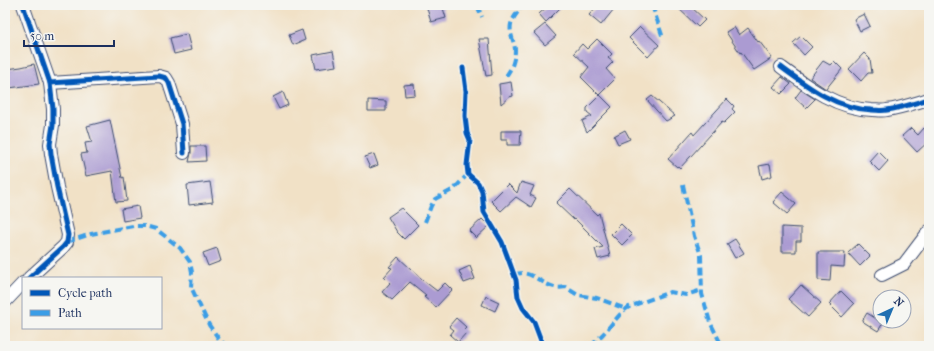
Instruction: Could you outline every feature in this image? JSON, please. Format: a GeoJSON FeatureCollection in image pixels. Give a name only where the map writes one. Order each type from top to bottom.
{"type":"FeatureCollection","features":[{"type":"Feature","properties":{"kind":"street"},"geometry":{"type":"LineString","coordinates":[[23,5],[50,83],[53,109],[53,125],[50,144],[51,154],[68,235],[67,242],[63,247],[29,277]]}},
{"type":"Feature","properties":{"kind":"street"},"geometry":{"type":"LineString","coordinates":[[781,67],[816,92],[850,107],[866,110],[886,110],[929,99]]}},
{"type":"Feature","properties":{"kind":"street"},"geometry":{"type":"LineString","coordinates":[[50,83],[159,76],[166,78],[182,124],[184,153]]}},
{"type":"Feature","properties":{"kind":"street"},"geometry":{"type":"LineString","coordinates":[[882,275],[904,264],[929,232]]}},
{"type":"Feature","properties":{"kind":"street"},"geometry":{"type":"LineString","coordinates":[[5,302],[22,284]]}},
{"type":"Feature","properties":{"kind":"building"},"geometry":{"type":"Polygon","coordinates":[[[426,5],[442,5],[446,18],[431,22],[426,5]]]}},
{"type":"Feature","properties":{"kind":"building"},"geometry":{"type":"Polygon","coordinates":[[[549,5],[563,5],[546,22],[539,14],[549,5]]]}},
{"type":"Feature","properties":{"kind":"building"},"geometry":{"type":"Polygon","coordinates":[[[598,5],[608,5],[614,9],[601,25],[589,15],[598,5]]]}},
{"type":"Feature","properties":{"kind":"building"},"geometry":{"type":"Polygon","coordinates":[[[675,5],[689,5],[705,20],[698,27],[675,5]]]}},
{"type":"Feature","properties":{"kind":"building"},"geometry":{"type":"Polygon","coordinates":[[[864,14],[870,26],[860,31],[854,19],[864,14]]]}},
{"type":"Feature","properties":{"kind":"building"},"geometry":{"type":"Polygon","coordinates":[[[545,24],[556,36],[545,45],[534,33],[545,24]]]}},
{"type":"Feature","properties":{"kind":"building"},"geometry":{"type":"Polygon","coordinates":[[[640,27],[659,45],[648,57],[629,38],[640,27]]]}},
{"type":"Feature","properties":{"kind":"building"},"geometry":{"type":"Polygon","coordinates":[[[734,27],[739,35],[748,28],[772,58],[754,70],[726,32],[734,27]]]}},
{"type":"Feature","properties":{"kind":"building"},"geometry":{"type":"Polygon","coordinates":[[[302,30],[305,40],[293,45],[289,35],[302,30]]]}},
{"type":"Feature","properties":{"kind":"building"},"geometry":{"type":"Polygon","coordinates":[[[187,34],[191,50],[174,54],[170,38],[187,34]]]}},
{"type":"Feature","properties":{"kind":"building"},"geometry":{"type":"Polygon","coordinates":[[[801,36],[812,47],[804,55],[793,43],[801,36]]]}},
{"type":"Feature","properties":{"kind":"building"},"geometry":{"type":"Polygon","coordinates":[[[479,39],[489,39],[492,75],[486,76],[479,39]]]}},
{"type":"Feature","properties":{"kind":"building"},"geometry":{"type":"Polygon","coordinates":[[[597,39],[612,54],[608,58],[613,62],[606,69],[615,79],[599,95],[581,77],[589,67],[574,53],[582,44],[587,49],[597,39]]]}},
{"type":"Feature","properties":{"kind":"building"},"geometry":{"type":"Polygon","coordinates":[[[333,51],[336,66],[316,69],[313,55],[333,51]]]}},
{"type":"Feature","properties":{"kind":"building"},"geometry":{"type":"Polygon","coordinates":[[[864,53],[870,59],[872,73],[868,73],[861,81],[849,69],[864,53]]]}},
{"type":"Feature","properties":{"kind":"building"},"geometry":{"type":"Polygon","coordinates":[[[823,61],[830,65],[834,61],[842,69],[826,89],[810,78],[823,61]]]}},
{"type":"Feature","properties":{"kind":"building"},"geometry":{"type":"Polygon","coordinates":[[[34,64],[39,84],[9,88],[7,69],[34,64]]]}},
{"type":"Feature","properties":{"kind":"building"},"geometry":{"type":"Polygon","coordinates":[[[782,77],[791,84],[781,94],[773,87],[782,77]]]}},
{"type":"Feature","properties":{"kind":"building"},"geometry":{"type":"Polygon","coordinates":[[[511,82],[513,96],[509,97],[501,104],[499,84],[511,82]]]}},
{"type":"Feature","properties":{"kind":"building"},"geometry":{"type":"Polygon","coordinates":[[[414,84],[415,95],[405,96],[404,85],[414,84]]]}},
{"type":"Feature","properties":{"kind":"building"},"geometry":{"type":"Polygon","coordinates":[[[801,90],[815,99],[806,108],[795,98],[801,90]]]}},
{"type":"Feature","properties":{"kind":"building"},"geometry":{"type":"Polygon","coordinates":[[[283,92],[288,105],[279,109],[273,97],[283,92]]]}},
{"type":"Feature","properties":{"kind":"building"},"geometry":{"type":"Polygon","coordinates":[[[600,95],[612,107],[587,132],[582,121],[592,116],[587,112],[587,108],[600,95]]]}},
{"type":"Feature","properties":{"kind":"building"},"geometry":{"type":"Polygon","coordinates":[[[652,96],[675,116],[666,121],[647,100],[652,96]]]}},
{"type":"Feature","properties":{"kind":"building"},"geometry":{"type":"Polygon","coordinates":[[[727,99],[734,106],[732,109],[735,112],[724,123],[722,122],[680,168],[678,166],[677,167],[668,159],[692,132],[694,135],[727,99]]]}},
{"type":"Feature","properties":{"kind":"building"},"geometry":{"type":"Polygon","coordinates":[[[368,100],[386,101],[386,111],[368,111],[368,100]]]}},
{"type":"Feature","properties":{"kind":"building"},"geometry":{"type":"Polygon","coordinates":[[[110,120],[122,178],[124,177],[127,201],[116,202],[112,171],[86,176],[81,154],[87,153],[85,143],[92,142],[87,126],[110,120]]]}},
{"type":"Feature","properties":{"kind":"building"},"geometry":{"type":"Polygon","coordinates":[[[911,128],[918,135],[924,128],[929,134],[929,141],[917,152],[902,136],[911,128]]]}},
{"type":"Feature","properties":{"kind":"building"},"geometry":{"type":"Polygon","coordinates":[[[625,130],[630,139],[618,144],[614,136],[625,130]]]}},
{"type":"Feature","properties":{"kind":"building"},"geometry":{"type":"Polygon","coordinates":[[[501,131],[521,131],[520,145],[507,145],[507,140],[501,140],[501,131]]]}},
{"type":"Feature","properties":{"kind":"building"},"geometry":{"type":"Polygon","coordinates":[[[191,146],[205,146],[206,161],[189,162],[191,146]]]}},
{"type":"Feature","properties":{"kind":"building"},"geometry":{"type":"Polygon","coordinates":[[[878,151],[888,161],[879,171],[869,161],[878,151]]]}},
{"type":"Feature","properties":{"kind":"building"},"geometry":{"type":"Polygon","coordinates":[[[374,154],[378,165],[370,168],[365,157],[374,154]]]}},
{"type":"Feature","properties":{"kind":"building"},"geometry":{"type":"Polygon","coordinates":[[[770,164],[772,176],[762,179],[759,166],[770,164]]]}},
{"type":"Feature","properties":{"kind":"building"},"geometry":{"type":"Polygon","coordinates":[[[210,182],[213,202],[189,205],[187,185],[210,182]]]}},
{"type":"Feature","properties":{"kind":"building"},"geometry":{"type":"Polygon","coordinates":[[[521,182],[534,186],[530,195],[536,198],[531,207],[516,197],[501,211],[491,201],[508,184],[517,193],[521,182]]]}},
{"type":"Feature","properties":{"kind":"building"},"geometry":{"type":"Polygon","coordinates":[[[570,189],[597,215],[599,213],[610,256],[598,259],[595,249],[603,247],[575,219],[574,220],[556,203],[570,189]]]}},
{"type":"Feature","properties":{"kind":"building"},"geometry":{"type":"Polygon","coordinates":[[[782,192],[796,204],[787,214],[773,202],[782,192]]]}},
{"type":"Feature","properties":{"kind":"building"},"geometry":{"type":"Polygon","coordinates":[[[138,206],[140,218],[123,221],[121,209],[138,206]]]}},
{"type":"Feature","properties":{"kind":"building"},"geometry":{"type":"Polygon","coordinates":[[[401,208],[418,225],[404,239],[397,232],[388,217],[401,208]]]}},
{"type":"Feature","properties":{"kind":"building"},"geometry":{"type":"Polygon","coordinates":[[[482,219],[489,226],[476,238],[469,231],[482,219]]]}},
{"type":"Feature","properties":{"kind":"building"},"geometry":{"type":"Polygon","coordinates":[[[621,224],[632,235],[622,245],[611,234],[621,224]]]}},
{"type":"Feature","properties":{"kind":"building"},"geometry":{"type":"Polygon","coordinates":[[[782,227],[801,228],[801,241],[796,241],[796,252],[782,252],[782,227]]]}},
{"type":"Feature","properties":{"kind":"building"},"geometry":{"type":"Polygon","coordinates":[[[735,239],[744,253],[735,258],[727,244],[735,239]]]}},
{"type":"Feature","properties":{"kind":"building"},"geometry":{"type":"Polygon","coordinates":[[[858,244],[870,256],[860,266],[848,253],[858,244]]]}},
{"type":"Feature","properties":{"kind":"building"},"geometry":{"type":"Polygon","coordinates":[[[217,248],[221,261],[208,266],[203,253],[217,248]]]}},
{"type":"Feature","properties":{"kind":"building"},"geometry":{"type":"Polygon","coordinates":[[[818,252],[845,252],[844,267],[831,266],[830,281],[818,280],[818,252]]]}},
{"type":"Feature","properties":{"kind":"building"},"geometry":{"type":"Polygon","coordinates":[[[398,257],[437,291],[445,283],[452,290],[436,307],[424,297],[426,295],[410,282],[392,300],[382,292],[390,283],[384,277],[392,268],[389,267],[398,257]]]}},
{"type":"Feature","properties":{"kind":"building"},"geometry":{"type":"Polygon","coordinates":[[[470,266],[475,279],[464,283],[459,271],[470,266]]]}},
{"type":"Feature","properties":{"kind":"building"},"geometry":{"type":"Polygon","coordinates":[[[801,285],[821,303],[808,317],[788,299],[801,285]]]}},
{"type":"Feature","properties":{"kind":"building"},"geometry":{"type":"Polygon","coordinates":[[[841,291],[854,304],[842,317],[829,304],[841,291]]]}},
{"type":"Feature","properties":{"kind":"building"},"geometry":{"type":"Polygon","coordinates":[[[486,296],[499,302],[495,311],[482,305],[486,296]]]}},
{"type":"Feature","properties":{"kind":"building"},"geometry":{"type":"Polygon","coordinates":[[[867,313],[872,316],[872,327],[862,321],[867,313]]]}},
{"type":"Feature","properties":{"kind":"building"},"geometry":{"type":"Polygon","coordinates":[[[456,318],[466,327],[464,329],[467,332],[458,342],[450,335],[454,330],[449,326],[456,318]]]}},
{"type":"Feature","properties":{"kind":"marked path"},"geometry":{"type":"LineString","coordinates":[[477,5],[482,17]]}},
{"type":"Feature","properties":{"kind":"marked path"},"geometry":{"type":"LineString","coordinates":[[506,76],[513,64],[515,53],[511,24],[523,5]]}},
{"type":"Feature","properties":{"kind":"marked path"},"geometry":{"type":"LineString","coordinates":[[652,5],[663,38]]}},
{"type":"Feature","properties":{"kind":"marked path"},"geometry":{"type":"LineString","coordinates":[[425,222],[435,199],[454,189],[468,174]]}},
{"type":"Feature","properties":{"kind":"marked path"},"geometry":{"type":"LineString","coordinates":[[683,185],[694,236],[701,255],[702,294],[710,322],[722,346]]}},
{"type":"Feature","properties":{"kind":"marked path"},"geometry":{"type":"LineString","coordinates":[[67,242],[91,234],[133,226],[145,226],[156,229],[180,248],[190,262],[192,272],[191,287],[209,325],[226,346]]}},
{"type":"Feature","properties":{"kind":"marked path"},"geometry":{"type":"LineString","coordinates":[[514,274],[528,274],[553,287],[565,287],[578,295],[597,298],[626,309]]}},
{"type":"Feature","properties":{"kind":"marked path"},"geometry":{"type":"LineString","coordinates":[[591,346],[623,311],[629,307],[670,292],[686,295],[702,290]]}},
{"type":"Feature","properties":{"kind":"cycle path"},"geometry":{"type":"LineString","coordinates":[[23,5],[50,83],[53,109],[53,125],[50,144],[51,154],[68,235],[67,242],[63,247],[30,277]]}},
{"type":"Feature","properties":{"kind":"cycle path"},"geometry":{"type":"LineString","coordinates":[[781,67],[824,96],[847,106],[859,109],[885,110],[903,107],[929,99]]}},
{"type":"Feature","properties":{"kind":"cycle path"},"geometry":{"type":"LineString","coordinates":[[463,68],[466,91],[465,116],[467,133],[470,140],[467,165],[468,174],[478,183],[482,192],[484,212],[502,242],[516,280],[518,297],[523,308],[534,322],[543,346]]}},
{"type":"Feature","properties":{"kind":"cycle path"},"geometry":{"type":"LineString","coordinates":[[50,83],[159,76],[166,78],[182,124],[184,153]]}}]}
